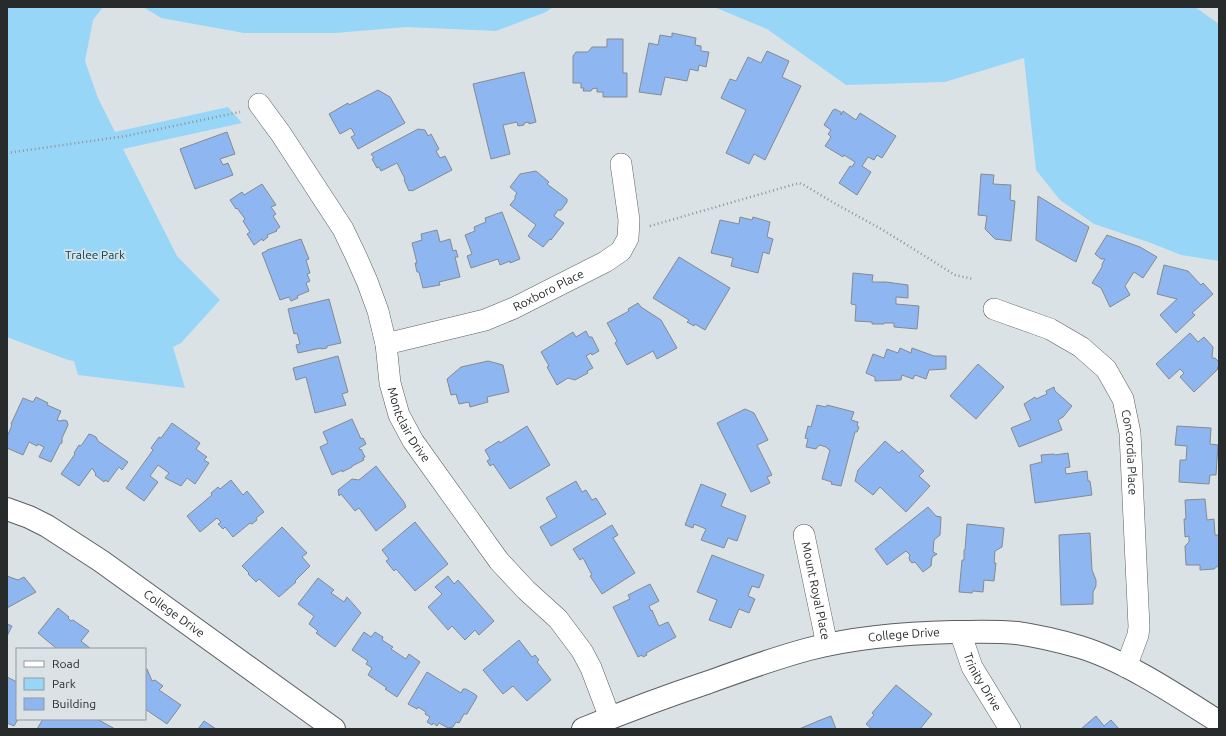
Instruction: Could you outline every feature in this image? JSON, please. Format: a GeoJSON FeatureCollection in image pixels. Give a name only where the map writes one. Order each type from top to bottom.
{"type":"FeatureCollection","features":[{"type":"Feature","properties":{"kind":"street","name":"Montclair Drive"},"geometry":{"type":"LineString","coordinates":[[252,110],[281,134],[343,229],[367,281],[378,311],[386,344],[390,383],[399,415],[412,441],[499,561],[526,590],[558,619],[582,651],[591,668],[610,718]]}},
{"type":"Feature","properties":{"kind":"street","name":"Roxboro Place"},"geometry":{"type":"LineString","coordinates":[[386,344],[485,320],[514,308],[606,262],[621,251],[628,238],[629,220],[621,164]]}},
{"type":"Feature","properties":{"kind":"street","name":"Concordia Place"},"geometry":{"type":"LineString","coordinates":[[994,309],[1050,329],[1081,347],[1106,369],[1122,400],[1130,433],[1139,627],[1138,635],[1126,667]]}},
{"type":"Feature","properties":{"kind":"street","name":"College Drive"},"geometry":{"type":"LineString","coordinates":[[7,509],[29,517],[47,526],[102,561],[334,729]]}},
{"type":"Feature","properties":{"kind":"street","name":"Mount Royal Place"},"geometry":{"type":"LineString","coordinates":[[804,536],[827,645]]}},
{"type":"Feature","properties":{"kind":"street","name":"College Drive"},"geometry":{"type":"LineString","coordinates":[[583,729],[752,667],[827,645],[888,636],[960,632],[1015,633],[1080,647],[1126,667],[1219,722]]}},
{"type":"Feature","properties":{"kind":"street","name":"Trinity Drive"},"geometry":{"type":"LineString","coordinates":[[960,632],[972,667],[1010,729]]}},
{"type":"Feature","properties":{"kind":"path"},"geometry":{"type":"LineString","coordinates":[[7,153],[126,136],[240,111],[252,110]]}},
{"type":"Feature","properties":{"kind":"path"},"geometry":{"type":"LineString","coordinates":[[646,227],[799,183],[834,204],[883,230],[955,276],[973,279]]}},
{"type":"Feature","properties":{"kind":"green space","name":"Tralee Park"},"geometry":{"type":"Polygon","coordinates":[[[7,7],[103,7],[93,20],[85,61],[98,98],[115,132],[228,107],[242,123],[123,149],[177,256],[220,300],[181,343],[173,347],[185,388],[78,375],[74,361],[7,337],[7,7]]]}},
{"type":"Feature","properties":{"kind":"green space"},"geometry":{"type":"Polygon","coordinates":[[[143,7],[553,7],[546,12],[496,31],[406,27],[335,33],[244,33],[161,18],[143,7]]]}},
{"type":"Feature","properties":{"kind":"green space"},"geometry":{"type":"Polygon","coordinates":[[[714,7],[1195,7],[1219,24],[1219,261],[1181,255],[1151,243],[1094,224],[1060,200],[1036,170],[1024,58],[945,82],[846,85],[767,29],[714,7]]]}},
{"type":"Feature","properties":{"kind":"building"},"geometry":{"type":"Polygon","coordinates":[[[672,33],[696,38],[695,45],[701,46],[701,51],[709,52],[706,67],[699,65],[698,71],[690,69],[687,81],[665,77],[661,95],[639,92],[649,43],[658,45],[660,35],[672,37],[672,33]]]}},
{"type":"Feature","properties":{"kind":"building"},"geometry":{"type":"Polygon","coordinates":[[[607,39],[623,39],[623,73],[627,73],[627,97],[603,97],[603,92],[597,92],[597,88],[592,89],[591,91],[583,91],[584,88],[581,88],[581,83],[573,83],[573,56],[576,52],[588,52],[592,47],[607,47],[607,39]]]}},
{"type":"Feature","properties":{"kind":"building"},"geometry":{"type":"Polygon","coordinates":[[[767,51],[789,61],[782,77],[801,86],[765,160],[754,154],[749,164],[726,153],[746,110],[721,98],[730,79],[736,81],[748,57],[761,63],[767,51]]]}},
{"type":"Feature","properties":{"kind":"building"},"geometry":{"type":"Polygon","coordinates":[[[524,72],[536,122],[529,124],[529,122],[524,123],[524,125],[518,126],[517,122],[503,125],[510,154],[491,159],[473,84],[524,72]]]}},
{"type":"Feature","properties":{"kind":"building"},"geometry":{"type":"Polygon","coordinates":[[[378,90],[390,97],[405,123],[358,149],[351,137],[355,135],[351,128],[340,134],[329,114],[348,103],[349,105],[378,90]]]}},
{"type":"Feature","properties":{"kind":"building"},"geometry":{"type":"Polygon","coordinates":[[[835,109],[841,112],[841,115],[843,111],[856,120],[860,113],[896,136],[882,158],[877,155],[874,160],[868,157],[862,166],[871,172],[857,195],[839,183],[850,166],[852,167],[855,162],[844,155],[843,157],[825,146],[831,137],[828,134],[831,130],[824,125],[835,109]]]}},
{"type":"Feature","properties":{"kind":"building"},"geometry":{"type":"Polygon","coordinates":[[[418,129],[425,130],[428,136],[431,134],[439,149],[436,151],[440,158],[445,156],[452,170],[412,191],[409,191],[397,163],[381,171],[379,167],[377,168],[371,154],[418,129]]]}},
{"type":"Feature","properties":{"kind":"building"},"geometry":{"type":"Polygon","coordinates":[[[227,132],[235,154],[220,159],[223,165],[228,163],[233,175],[195,189],[180,149],[227,132]]]}},
{"type":"Feature","properties":{"kind":"building"},"geometry":{"type":"Polygon","coordinates":[[[536,171],[549,182],[547,184],[567,199],[567,202],[561,210],[558,210],[554,216],[564,223],[551,240],[550,239],[543,247],[528,236],[536,225],[510,205],[515,199],[517,193],[510,187],[520,174],[536,171]]]}},
{"type":"Feature","properties":{"kind":"building"},"geometry":{"type":"Polygon","coordinates":[[[981,174],[994,175],[993,184],[1011,185],[1010,200],[1015,201],[1011,241],[995,239],[985,229],[987,216],[978,215],[981,174]]]}},
{"type":"Feature","properties":{"kind":"building"},"geometry":{"type":"Polygon","coordinates":[[[262,184],[276,205],[271,207],[276,214],[273,216],[280,227],[276,230],[277,231],[267,235],[268,237],[263,241],[262,239],[254,245],[247,234],[250,232],[243,221],[245,219],[230,200],[242,192],[244,195],[262,184]]]}},
{"type":"Feature","properties":{"kind":"building"},"geometry":{"type":"Polygon","coordinates":[[[1038,196],[1089,227],[1076,262],[1036,240],[1038,196]]]}},
{"type":"Feature","properties":{"kind":"building"},"geometry":{"type":"Polygon","coordinates":[[[502,212],[520,259],[500,265],[498,259],[471,268],[467,256],[472,254],[465,235],[475,231],[474,227],[486,222],[485,218],[502,212]]]}},
{"type":"Feature","properties":{"kind":"building"},"geometry":{"type":"Polygon","coordinates":[[[740,217],[752,220],[753,217],[770,222],[767,237],[773,239],[769,254],[763,252],[758,273],[731,266],[733,258],[711,253],[720,220],[739,224],[740,217]]]}},
{"type":"Feature","properties":{"kind":"building"},"geometry":{"type":"Polygon","coordinates":[[[437,230],[440,242],[450,239],[453,251],[456,250],[458,257],[455,257],[460,277],[439,282],[440,285],[423,288],[419,272],[417,272],[415,263],[417,263],[412,243],[422,240],[421,234],[437,230]]]}},
{"type":"Feature","properties":{"kind":"building"},"geometry":{"type":"Polygon","coordinates":[[[1107,235],[1140,247],[1157,257],[1143,278],[1134,272],[1125,286],[1130,295],[1110,307],[1101,288],[1092,283],[1105,259],[1101,259],[1095,254],[1107,235]]]}},
{"type":"Feature","properties":{"kind":"building"},"geometry":{"type":"Polygon","coordinates":[[[301,239],[309,259],[306,260],[310,273],[307,274],[310,281],[306,283],[309,291],[297,296],[298,298],[291,301],[289,297],[280,300],[262,253],[301,239]]]}},
{"type":"Feature","properties":{"kind":"building"},"geometry":{"type":"Polygon","coordinates":[[[679,257],[730,288],[705,330],[695,324],[694,326],[687,322],[689,320],[653,298],[679,257]]]}},
{"type":"Feature","properties":{"kind":"building"},"geometry":{"type":"Polygon","coordinates":[[[1164,265],[1188,271],[1201,285],[1203,283],[1213,294],[1192,313],[1195,315],[1176,333],[1160,315],[1177,299],[1157,294],[1164,265]]]}},
{"type":"Feature","properties":{"kind":"building"},"geometry":{"type":"Polygon","coordinates":[[[853,273],[873,275],[872,282],[908,285],[908,298],[896,297],[896,304],[919,306],[917,329],[894,327],[894,323],[872,324],[872,322],[855,321],[856,305],[851,304],[853,273]]]}},
{"type":"Feature","properties":{"kind":"building"},"geometry":{"type":"Polygon","coordinates":[[[329,299],[341,343],[327,346],[327,348],[298,353],[296,345],[300,344],[297,333],[294,334],[288,309],[329,299]]]}},
{"type":"Feature","properties":{"kind":"building"},"geometry":{"type":"Polygon","coordinates":[[[638,303],[641,307],[661,320],[677,348],[657,359],[653,351],[627,365],[615,343],[617,341],[607,323],[629,311],[628,309],[638,303]]]}},
{"type":"Feature","properties":{"kind":"building"},"geometry":{"type":"Polygon","coordinates":[[[586,331],[589,337],[592,337],[599,351],[592,355],[591,353],[586,356],[593,368],[587,371],[588,373],[575,380],[568,378],[557,385],[541,352],[573,332],[576,337],[586,331]]]}},
{"type":"Feature","properties":{"kind":"building"},"geometry":{"type":"Polygon","coordinates":[[[1190,333],[1198,342],[1204,337],[1213,347],[1212,358],[1215,358],[1219,362],[1218,369],[1194,392],[1180,377],[1184,373],[1180,369],[1169,379],[1156,364],[1190,333]]]}},
{"type":"Feature","properties":{"kind":"building"},"geometry":{"type":"Polygon","coordinates":[[[900,348],[911,353],[912,348],[934,356],[946,356],[946,369],[929,370],[926,379],[915,375],[913,379],[902,375],[901,380],[875,381],[875,377],[866,373],[873,354],[884,358],[887,349],[898,353],[900,348]]]}},
{"type":"Feature","properties":{"kind":"building"},"geometry":{"type":"Polygon","coordinates":[[[338,356],[348,392],[342,394],[346,405],[315,413],[306,377],[296,380],[293,368],[338,356]]]}},
{"type":"Feature","properties":{"kind":"building"},"geometry":{"type":"Polygon","coordinates":[[[488,361],[503,365],[509,392],[487,397],[488,402],[470,407],[469,402],[459,404],[456,394],[451,395],[447,379],[461,367],[488,361]]]}},
{"type":"Feature","properties":{"kind":"building"},"geometry":{"type":"Polygon","coordinates":[[[978,364],[1004,387],[976,419],[950,396],[978,364]]]}},
{"type":"Feature","properties":{"kind":"building"},"geometry":{"type":"Polygon","coordinates":[[[1054,387],[1055,391],[1072,406],[1063,417],[1058,420],[1062,430],[1019,447],[1011,428],[1031,420],[1024,404],[1035,397],[1036,399],[1047,394],[1046,391],[1054,387]]]}},
{"type":"Feature","properties":{"kind":"building"},"geometry":{"type":"Polygon","coordinates":[[[36,397],[48,403],[47,405],[61,411],[57,420],[67,421],[68,425],[62,438],[62,443],[60,444],[51,462],[39,457],[44,447],[38,444],[37,446],[29,442],[23,455],[7,448],[7,437],[12,425],[11,424],[23,398],[33,402],[36,397]]]}},
{"type":"Feature","properties":{"kind":"building"},"geometry":{"type":"Polygon","coordinates":[[[817,405],[826,407],[827,405],[854,412],[851,420],[858,422],[857,426],[859,427],[857,432],[855,432],[841,486],[831,484],[832,482],[822,479],[830,450],[820,445],[816,449],[806,447],[808,439],[805,438],[808,426],[811,427],[817,405]]]}},
{"type":"Feature","properties":{"kind":"building"},"geometry":{"type":"Polygon","coordinates":[[[745,409],[754,413],[768,440],[757,445],[772,475],[767,477],[770,483],[751,492],[717,423],[745,409]]]}},
{"type":"Feature","properties":{"kind":"building"},"geometry":{"type":"Polygon","coordinates":[[[352,419],[361,439],[363,438],[366,444],[359,448],[365,457],[363,458],[364,460],[342,472],[342,470],[332,475],[320,447],[328,443],[323,432],[352,419]]]}},
{"type":"Feature","properties":{"kind":"building"},"geometry":{"type":"Polygon","coordinates":[[[172,423],[200,443],[196,449],[207,457],[204,460],[209,463],[195,484],[187,478],[181,486],[165,478],[169,473],[158,465],[150,476],[158,482],[144,501],[126,488],[153,450],[151,448],[159,437],[161,438],[172,423]]]}},
{"type":"Feature","properties":{"kind":"building"},"geometry":{"type":"Polygon","coordinates":[[[527,426],[550,465],[510,489],[493,464],[490,466],[487,461],[490,459],[485,450],[499,441],[500,443],[527,426]]]}},
{"type":"Feature","properties":{"kind":"building"},"geometry":{"type":"Polygon","coordinates":[[[1177,426],[1211,428],[1210,444],[1218,445],[1216,475],[1210,475],[1209,484],[1179,482],[1180,460],[1186,460],[1187,446],[1175,445],[1177,426]]]}},
{"type":"Feature","properties":{"kind":"building"},"geometry":{"type":"Polygon","coordinates":[[[89,434],[96,437],[98,441],[128,462],[122,470],[119,467],[108,482],[105,480],[104,482],[95,475],[96,474],[92,468],[79,486],[61,474],[75,454],[74,453],[79,445],[81,446],[89,434]]]}},
{"type":"Feature","properties":{"kind":"building"},"geometry":{"type":"Polygon","coordinates":[[[885,441],[899,453],[902,450],[924,471],[919,476],[930,486],[906,512],[880,487],[873,495],[855,481],[858,470],[885,441]]]}},
{"type":"Feature","properties":{"kind":"building"},"geometry":{"type":"Polygon","coordinates":[[[1068,453],[1070,467],[1065,468],[1066,474],[1087,471],[1092,495],[1035,503],[1030,465],[1042,462],[1041,455],[1068,453]]]}},
{"type":"Feature","properties":{"kind":"building"},"geometry":{"type":"Polygon","coordinates":[[[376,466],[404,502],[406,507],[376,531],[359,508],[355,511],[341,494],[339,496],[338,490],[352,479],[359,480],[376,466]]]}},
{"type":"Feature","properties":{"kind":"building"},"geometry":{"type":"Polygon","coordinates":[[[231,480],[243,495],[247,491],[264,512],[256,518],[257,520],[252,524],[250,523],[233,537],[225,527],[223,529],[218,524],[221,522],[217,518],[200,532],[187,516],[212,495],[211,493],[218,487],[220,489],[231,480]]]}},
{"type":"Feature","properties":{"kind":"building"},"geometry":{"type":"Polygon","coordinates":[[[576,481],[582,492],[586,490],[592,500],[596,498],[606,514],[551,546],[540,527],[557,517],[546,498],[576,481]]]}},
{"type":"Feature","properties":{"kind":"building"},"geometry":{"type":"Polygon","coordinates":[[[701,484],[726,494],[721,506],[746,516],[737,541],[728,538],[724,548],[701,540],[706,529],[694,524],[693,528],[685,525],[701,484]]]}},
{"type":"Feature","properties":{"kind":"building"},"geometry":{"type":"Polygon","coordinates":[[[1205,499],[1207,520],[1214,519],[1215,535],[1219,535],[1219,565],[1214,569],[1200,570],[1200,565],[1186,565],[1185,546],[1189,542],[1189,536],[1185,537],[1185,500],[1205,499]]]}},
{"type":"Feature","properties":{"kind":"building"},"geometry":{"type":"Polygon","coordinates":[[[928,507],[936,516],[941,517],[940,535],[934,540],[933,552],[937,554],[932,557],[931,566],[923,572],[915,562],[912,563],[910,561],[910,555],[906,551],[887,565],[875,549],[928,507]]]}},
{"type":"Feature","properties":{"kind":"building"},"geometry":{"type":"Polygon","coordinates":[[[415,522],[448,564],[415,591],[396,569],[394,571],[386,561],[389,559],[382,550],[415,522]]]}},
{"type":"Feature","properties":{"kind":"building"},"geometry":{"type":"Polygon","coordinates":[[[967,524],[1004,528],[1002,547],[995,551],[994,563],[996,563],[994,581],[984,580],[983,592],[959,592],[962,560],[964,560],[967,524]]]}},
{"type":"Feature","properties":{"kind":"building"},"geometry":{"type":"Polygon","coordinates":[[[612,525],[618,535],[613,538],[635,573],[602,594],[590,576],[592,575],[583,558],[580,560],[573,549],[612,525]]]}},
{"type":"Feature","properties":{"kind":"building"},"geometry":{"type":"Polygon","coordinates":[[[282,527],[307,553],[302,557],[310,566],[295,581],[296,582],[279,597],[259,579],[256,582],[242,566],[282,527]]]}},
{"type":"Feature","properties":{"kind":"building"},"geometry":{"type":"Polygon","coordinates":[[[1090,533],[1092,570],[1096,580],[1096,586],[1093,592],[1093,604],[1061,605],[1059,535],[1090,533]]]}},
{"type":"Feature","properties":{"kind":"building"},"geometry":{"type":"Polygon","coordinates":[[[712,555],[764,575],[759,588],[752,586],[748,596],[755,599],[749,613],[739,609],[731,628],[709,620],[717,600],[697,592],[712,555]]]}},
{"type":"Feature","properties":{"kind":"building"},"geometry":{"type":"Polygon","coordinates":[[[7,576],[18,580],[24,577],[36,592],[7,608],[7,576]]]}},
{"type":"Feature","properties":{"kind":"building"},"geometry":{"type":"Polygon","coordinates":[[[448,576],[454,584],[458,580],[494,621],[479,635],[475,630],[465,640],[452,626],[448,630],[428,607],[442,594],[435,587],[448,576]]]}},
{"type":"Feature","properties":{"kind":"building"},"geometry":{"type":"Polygon","coordinates":[[[318,578],[334,590],[331,593],[344,602],[347,597],[361,613],[335,647],[316,633],[318,631],[309,624],[314,616],[298,604],[318,578]]]}},
{"type":"Feature","properties":{"kind":"building"},"geometry":{"type":"Polygon","coordinates":[[[650,584],[659,601],[649,606],[651,611],[652,610],[659,626],[668,622],[676,637],[646,653],[647,655],[638,657],[613,607],[630,599],[628,595],[650,584]]]}},
{"type":"Feature","properties":{"kind":"building"},"geometry":{"type":"Polygon","coordinates":[[[58,608],[69,617],[68,618],[71,621],[73,620],[89,631],[81,641],[90,648],[56,648],[38,633],[58,608]]]}},
{"type":"Feature","properties":{"kind":"building"},"geometry":{"type":"Polygon","coordinates":[[[7,624],[12,626],[7,636],[7,624]]]}},
{"type":"Feature","properties":{"kind":"building"},"geometry":{"type":"Polygon","coordinates":[[[364,632],[371,637],[375,632],[383,637],[382,640],[393,647],[391,649],[406,659],[409,654],[420,662],[397,697],[368,675],[372,668],[366,664],[368,661],[352,650],[364,632]]]}},
{"type":"Feature","properties":{"kind":"building"},"geometry":{"type":"Polygon","coordinates":[[[519,640],[532,657],[535,655],[539,660],[537,662],[551,680],[527,701],[513,686],[503,694],[483,670],[519,640]]]}},
{"type":"Feature","properties":{"kind":"building"},"geometry":{"type":"Polygon","coordinates":[[[146,668],[152,681],[155,680],[163,686],[159,690],[181,705],[167,724],[146,710],[146,668]]]}},
{"type":"Feature","properties":{"kind":"building"},"geometry":{"type":"Polygon","coordinates":[[[427,672],[461,693],[463,689],[466,689],[477,697],[467,714],[464,714],[459,723],[456,722],[453,727],[448,728],[439,723],[437,726],[433,723],[432,725],[427,722],[430,717],[425,714],[426,712],[418,707],[417,709],[408,704],[427,672]]]}},
{"type":"Feature","properties":{"kind":"building"},"geometry":{"type":"Polygon","coordinates":[[[7,677],[16,682],[16,720],[17,720],[14,726],[7,723],[7,677]]]}},
{"type":"Feature","properties":{"kind":"building"},"geometry":{"type":"Polygon","coordinates":[[[896,685],[932,714],[920,729],[872,729],[866,724],[874,715],[872,713],[896,685]]]}},
{"type":"Feature","properties":{"kind":"building"},"geometry":{"type":"Polygon","coordinates":[[[831,716],[836,729],[799,729],[818,721],[831,716]]]}},
{"type":"Feature","properties":{"kind":"building"},"geometry":{"type":"Polygon","coordinates":[[[1096,716],[1104,726],[1111,720],[1119,729],[1081,729],[1096,716]]]}},
{"type":"Feature","properties":{"kind":"building"},"geometry":{"type":"Polygon","coordinates":[[[42,720],[99,720],[115,729],[37,729],[42,720]]]}},
{"type":"Feature","properties":{"kind":"building"},"geometry":{"type":"Polygon","coordinates":[[[204,721],[216,729],[198,729],[204,721]]]}}]}
